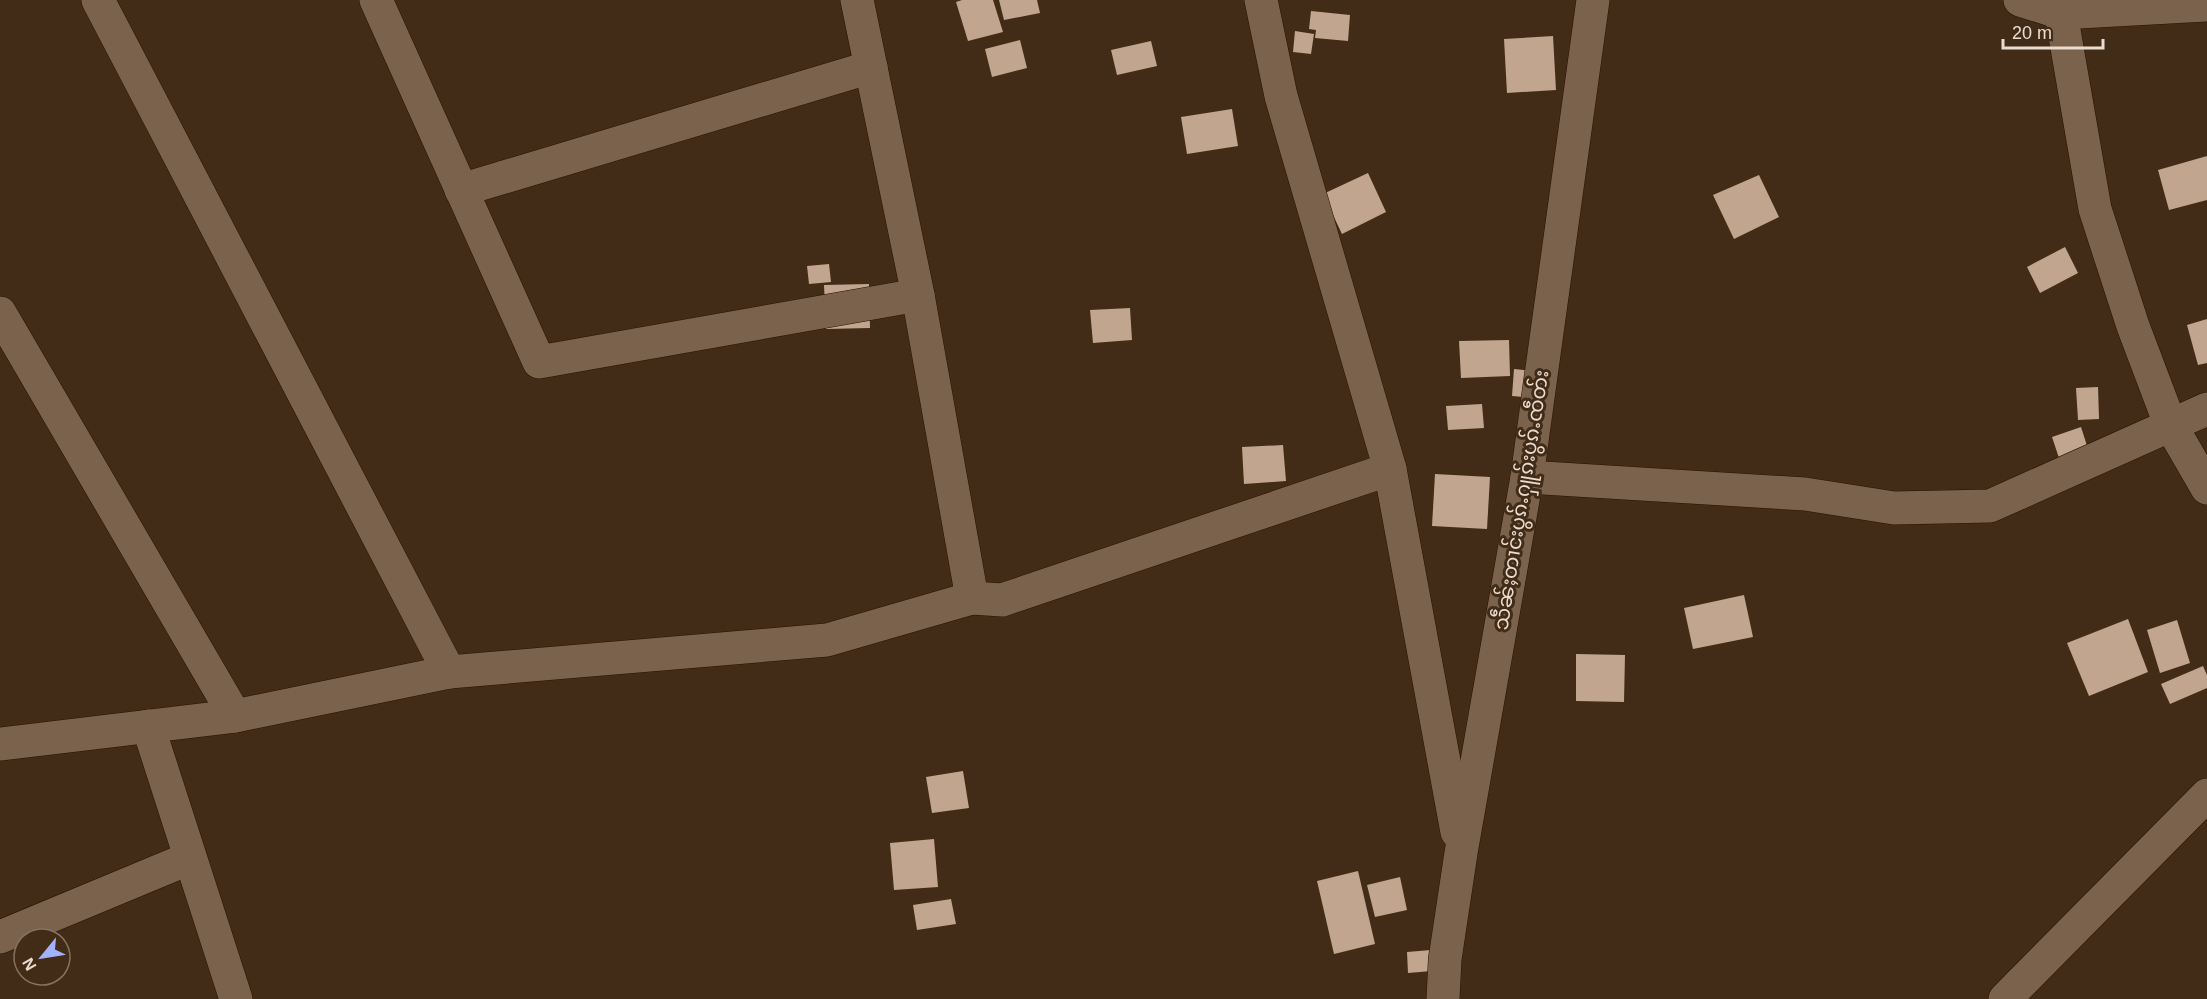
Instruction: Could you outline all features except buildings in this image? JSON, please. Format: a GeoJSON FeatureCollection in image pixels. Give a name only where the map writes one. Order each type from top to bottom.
{"type":"FeatureCollection","features":[{"type":"Feature","properties":{"kind":"street"},"geometry":{"type":"LineString","coordinates":[[98,0],[449,672]]}},
{"type":"Feature","properties":{"kind":"street"},"geometry":{"type":"LineString","coordinates":[[376,0],[539,362],[918,295]]}},
{"type":"Feature","properties":{"kind":"street"},"geometry":{"type":"LineString","coordinates":[[857,0],[918,295],[972,598]]}},
{"type":"Feature","properties":{"kind":"street"},"geometry":{"type":"LineString","coordinates":[[1261,0],[1281,96],[1390,469],[1461,853]]}},
{"type":"Feature","properties":{"kind":"street","name":"သဵၼ်ႈတၢင်းပွၵ်ႉႁူၵ်းပွၵ်ႉၸဵတ်း"},"geometry":{"type":"LineString","coordinates":[[1443,999],[1445,959],[1461,853],[1527,477],[1593,0]]}},
{"type":"Feature","properties":{"kind":"street"},"geometry":{"type":"LineString","coordinates":[[2020,0],[2061,13],[2207,5]]}},
{"type":"Feature","properties":{"kind":"street"},"geometry":{"type":"LineString","coordinates":[[2061,13],[2095,209],[2133,326],[2170,424],[2207,488]]}},
{"type":"Feature","properties":{"kind":"street"},"geometry":{"type":"LineString","coordinates":[[461,190],[872,67]]}},
{"type":"Feature","properties":{"kind":"street"},"geometry":{"type":"LineString","coordinates":[[0,314],[235,716]]}},
{"type":"Feature","properties":{"kind":"street"},"geometry":{"type":"LineString","coordinates":[[1527,477],[1805,494],[1894,508],[1990,506],[2207,409]]}},
{"type":"Feature","properties":{"kind":"street"},"geometry":{"type":"LineString","coordinates":[[0,744],[235,716],[449,672],[827,640],[972,598],[1002,600],[1390,469]]}},
{"type":"Feature","properties":{"kind":"street"},"geometry":{"type":"LineString","coordinates":[[148,726],[236,999]]}},
{"type":"Feature","properties":{"kind":"street"},"geometry":{"type":"LineString","coordinates":[[2005,999],[2207,795]]}},
{"type":"Feature","properties":{"kind":"street"},"geometry":{"type":"LineString","coordinates":[[0,937],[190,858]]}}]}
